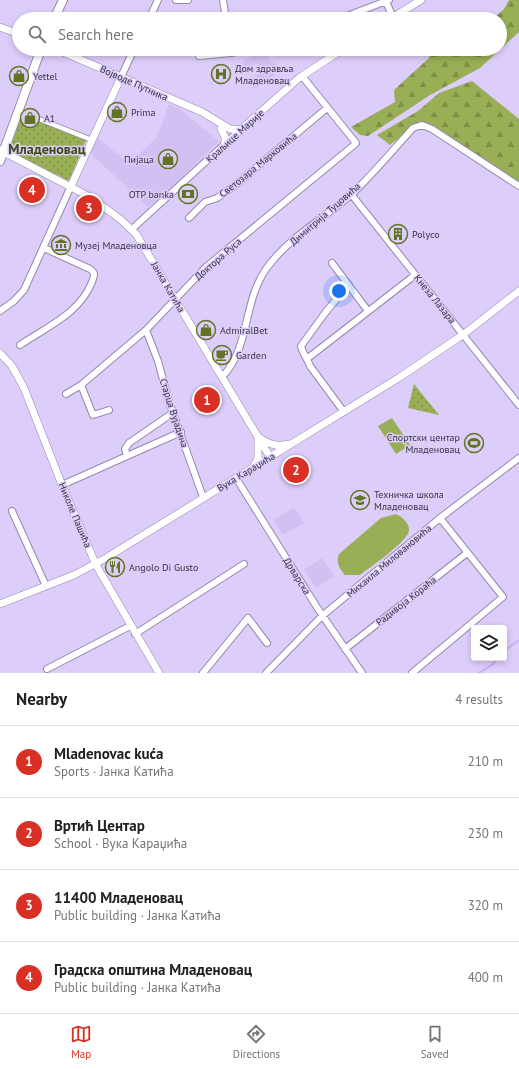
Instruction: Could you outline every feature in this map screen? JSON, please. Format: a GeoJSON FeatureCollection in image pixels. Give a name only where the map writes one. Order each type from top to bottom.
{"type":"FeatureCollection","features":[{"type":"Feature","properties":{"kind":"main road"},"geometry":{"type":"LineString","coordinates":[[57,12],[63,0]]}},
{"type":"Feature","properties":{"kind":"main road"},"geometry":{"type":"LineString","coordinates":[[0,160],[2,151],[19,111],[39,56]]}},
{"type":"Feature","properties":{"kind":"street"},"geometry":{"type":"LineString","coordinates":[[152,12],[158,0]]}},
{"type":"Feature","properties":{"kind":"street"},"geometry":{"type":"LineString","coordinates":[[176,0],[188,0]]}},
{"type":"Feature","properties":{"kind":"street"},"geometry":{"type":"LineString","coordinates":[[223,0],[225,12]]}},
{"type":"Feature","properties":{"kind":"street"},"geometry":{"type":"LineString","coordinates":[[399,12],[410,3],[421,0]]}},
{"type":"Feature","properties":{"kind":"street"},"geometry":{"type":"LineString","coordinates":[[358,12],[388,1],[391,12]]}},
{"type":"Feature","properties":{"kind":"street"},"geometry":{"type":"LineString","coordinates":[[0,27],[12,31]]}},
{"type":"Feature","properties":{"kind":"street","name":"Војводе Путника"},"geometry":{"type":"LineString","coordinates":[[72,56],[208,115],[230,129],[238,131]]}},
{"type":"Feature","properties":{"kind":"street"},"geometry":{"type":"LineString","coordinates":[[0,311],[14,301],[24,290],[131,56]]}},
{"type":"Feature","properties":{"kind":"street","name":"Краљице Марије"},"geometry":{"type":"LineString","coordinates":[[132,229],[238,131],[302,76],[332,56]]}},
{"type":"Feature","properties":{"kind":"street"},"geometry":{"type":"LineString","coordinates":[[302,76],[327,108]]}},
{"type":"Feature","properties":{"kind":"street","name":"Војводе Путника"},"geometry":{"type":"LineString","coordinates":[[190,108],[221,129],[238,131]]}},
{"type":"Feature","properties":{"kind":"street","name":"Доктора Руса"},"geometry":{"type":"LineString","coordinates":[[66,394],[81,385],[146,330],[206,267],[313,181],[356,143],[327,108]]}},
{"type":"Feature","properties":{"kind":"street","name":"Светозара Марковића"},"geometry":{"type":"LineString","coordinates":[[189,218],[205,202],[217,198],[233,187],[327,108]]}},
{"type":"Feature","properties":{"kind":"street"},"geometry":{"type":"LineString","coordinates":[[19,111],[92,140]]}},
{"type":"Feature","properties":{"kind":"street","name":"Димитрија Туцовића"},"geometry":{"type":"LineString","coordinates":[[222,378],[239,350],[251,300],[266,268],[282,251],[351,194],[417,125],[422,125],[432,129],[519,186]]}},
{"type":"Feature","properties":{"kind":"street"},"geometry":{"type":"LineString","coordinates":[[221,129],[225,136],[225,144]]}},
{"type":"Feature","properties":{"kind":"street","name":"Јанка Катића"},"geometry":{"type":"LineString","coordinates":[[2,151],[71,186],[100,204],[132,229],[140,239],[175,301],[270,457]]}},
{"type":"Feature","properties":{"kind":"street","name":"Кнеза Лазара"},"geometry":{"type":"LineString","coordinates":[[351,194],[519,405]]}},
{"type":"Feature","properties":{"kind":"street"},"geometry":{"type":"LineString","coordinates":[[20,345],[76,308],[89,291],[94,277],[94,272],[75,261],[44,248]]}},
{"type":"Feature","properties":{"kind":"street"},"geometry":{"type":"LineString","coordinates":[[332,263],[368,311]]}},
{"type":"Feature","properties":{"kind":"street"},"geometry":{"type":"LineString","coordinates":[[308,358],[415,275]]}},
{"type":"Feature","properties":{"kind":"street"},"geometry":{"type":"LineString","coordinates":[[344,412],[310,366],[308,358],[302,351],[301,346],[324,313],[348,285]]}},
{"type":"Feature","properties":{"kind":"street","name":"Вука Караџића"},"geometry":{"type":"LineString","coordinates":[[0,604],[96,564],[203,497],[344,412],[464,334],[519,291]]}},
{"type":"Feature","properties":{"kind":"street","name":"Старца Вујадина"},"geometry":{"type":"LineString","coordinates":[[146,330],[158,361],[203,497]]}},
{"type":"Feature","properties":{"kind":"street","name":"Николе Пашића"},"geometry":{"type":"LineString","coordinates":[[0,354],[12,366],[24,388],[62,485],[96,564],[130,626],[159,673]]}},
{"type":"Feature","properties":{"kind":"street"},"geometry":{"type":"LineString","coordinates":[[81,385],[93,415],[109,410]]}},
{"type":"Feature","properties":{"kind":"street"},"geometry":{"type":"LineString","coordinates":[[127,456],[125,449],[128,443],[174,412]]}},
{"type":"Feature","properties":{"kind":"street"},"geometry":{"type":"LineString","coordinates":[[62,485],[181,432]]}},
{"type":"Feature","properties":{"kind":"street"},"geometry":{"type":"LineString","coordinates":[[258,437],[270,445],[278,446],[296,442]]}},
{"type":"Feature","properties":{"kind":"street"},"geometry":{"type":"LineString","coordinates":[[252,468],[258,458],[258,437]]}},
{"type":"Feature","properties":{"kind":"street","name":"Михаила Миловановића"},"geometry":{"type":"LineString","coordinates":[[266,673],[322,616],[440,518],[519,458]]}},
{"type":"Feature","properties":{"kind":"street","name":"Дрварска"},"geometry":{"type":"LineString","coordinates":[[236,478],[322,616],[362,673]]}},
{"type":"Feature","properties":{"kind":"street"},"geometry":{"type":"LineString","coordinates":[[12,511],[46,586]]}},
{"type":"Feature","properties":{"kind":"street"},"geometry":{"type":"LineString","coordinates":[[412,673],[503,597],[440,518]]}},
{"type":"Feature","properties":{"kind":"street","name":"Радивоја Кораћа"},"geometry":{"type":"LineString","coordinates":[[345,649],[467,553]]}},
{"type":"Feature","properties":{"kind":"street"},"geometry":{"type":"LineString","coordinates":[[135,634],[244,564]]}},
{"type":"Feature","properties":{"kind":"street"},"geometry":{"type":"LineString","coordinates":[[202,673],[248,618],[267,644]]}},
{"type":"Feature","properties":{"kind":"street"},"geometry":{"type":"LineString","coordinates":[[47,669],[130,626]]}},
{"type":"Feature","properties":{"kind":"shaded area"},"geometry":{"type":"Polygon","coordinates":[[[252,56],[267,56],[272,64],[275,62],[279,67],[272,72],[275,75],[255,89],[249,80],[262,71],[257,63],[246,71],[241,63],[252,56]]]}},
{"type":"Feature","properties":{"kind":"shaded area","name":"Пијаца"},"geometry":{"type":"Polygon","coordinates":[[[169,104],[178,108],[219,141],[174,185],[148,207],[90,153],[96,136],[129,164],[157,137],[169,104]]]}},
{"type":"Feature","properties":{"kind":"shaded area"},"geometry":{"type":"Polygon","coordinates":[[[294,507],[304,523],[283,535],[274,520],[294,507]]]}},
{"type":"Feature","properties":{"kind":"shaded area"},"geometry":{"type":"Polygon","coordinates":[[[322,558],[334,576],[316,588],[304,570],[322,558]]]}},
{"type":"Feature","properties":{"kind":"green space"},"geometry":{"type":"Polygon","coordinates":[[[509,0],[519,0],[519,32],[507,43],[507,12],[501,12],[509,0]]]}},
{"type":"Feature","properties":{"kind":"green space"},"geometry":{"type":"Polygon","coordinates":[[[429,56],[493,56],[480,68],[430,95],[368,136],[360,135],[351,127],[395,102],[394,90],[429,58],[429,56]]]}},
{"type":"Feature","properties":{"kind":"green space"},"geometry":{"type":"Polygon","coordinates":[[[472,81],[519,119],[519,182],[420,121],[390,145],[377,135],[418,111],[439,93],[472,81]]]}},
{"type":"Feature","properties":{"kind":"green space"},"geometry":{"type":"Polygon","coordinates":[[[23,113],[86,140],[69,181],[9,151],[23,113]]]}},
{"type":"Feature","properties":{"kind":"green space"},"geometry":{"type":"Polygon","coordinates":[[[414,384],[439,415],[408,408],[414,384]]]}},
{"type":"Feature","properties":{"kind":"green space"},"geometry":{"type":"Polygon","coordinates":[[[392,418],[410,445],[396,454],[378,426],[392,418]]]}},
{"type":"Feature","properties":{"kind":"green space"},"geometry":{"type":"Polygon","coordinates":[[[396,514],[407,523],[409,528],[409,531],[401,542],[360,575],[345,575],[339,565],[339,554],[381,518],[396,514]]]}},
{"type":"Feature","properties":{"kind":"waterway"},"geometry":{"type":"LineString","coordinates":[[507,649],[519,640]]}},
{"type":"Feature","properties":{"kind":"waterway"},"geometry":{"type":"LineString","coordinates":[[479,673],[496,661]]}},
{"type":"Feature","properties":{"kind":"place","name":"Дом здравља Младеновац"},"geometry":{"type":"Point","coordinates":[221,74]}},
{"type":"Feature","properties":{"kind":"place","name":"Yettel"},"geometry":{"type":"Point","coordinates":[19,76]}},
{"type":"Feature","properties":{"kind":"place","name":"Prima"},"geometry":{"type":"Point","coordinates":[117,112]}},
{"type":"Feature","properties":{"kind":"place","name":"A1"},"geometry":{"type":"Point","coordinates":[30,118]}},
{"type":"Feature","properties":{"kind":"place","name":"Пијаца"},"geometry":{"type":"Point","coordinates":[168,159]}},
{"type":"Feature","properties":{"kind":"place","name":"Градска општина Младеновац"},"geometry":{"type":"Point","coordinates":[32,190]}},
{"type":"Feature","properties":{"kind":"place","name":"OTP banka"},"geometry":{"type":"Point","coordinates":[188,194]}},
{"type":"Feature","properties":{"kind":"place","name":"11400 Младеновац"},"geometry":{"type":"Point","coordinates":[89,208]}},
{"type":"Feature","properties":{"kind":"place","name":"Polyco"},"geometry":{"type":"Point","coordinates":[398,234]}},
{"type":"Feature","properties":{"kind":"place","name":"Музеј Младеновца"},"geometry":{"type":"Point","coordinates":[61,245]}},
{"type":"Feature","properties":{"kind":"place","name":"AdmiralBet"},"geometry":{"type":"Point","coordinates":[206,330]}},
{"type":"Feature","properties":{"kind":"place","name":"Garden"},"geometry":{"type":"Point","coordinates":[222,355]}},
{"type":"Feature","properties":{"kind":"place","name":"Mladenovac kuća"},"geometry":{"type":"Point","coordinates":[207,400]}},
{"type":"Feature","properties":{"kind":"place","name":"Спортски центар Младеновац"},"geometry":{"type":"Point","coordinates":[474,443]}},
{"type":"Feature","properties":{"kind":"place","name":"Вртић Центар"},"geometry":{"type":"Point","coordinates":[296,470]}},
{"type":"Feature","properties":{"kind":"place","name":"Техничка школа Младеновац"},"geometry":{"type":"Point","coordinates":[360,500]}},
{"type":"Feature","properties":{"kind":"place","name":"Angolo Di Gusto"},"geometry":{"type":"Point","coordinates":[115,567]}},
{"type":"Feature","properties":{"kind":"district","name":"Младеновац"},"geometry":{"type":"Point","coordinates":[47,149]}}]}
